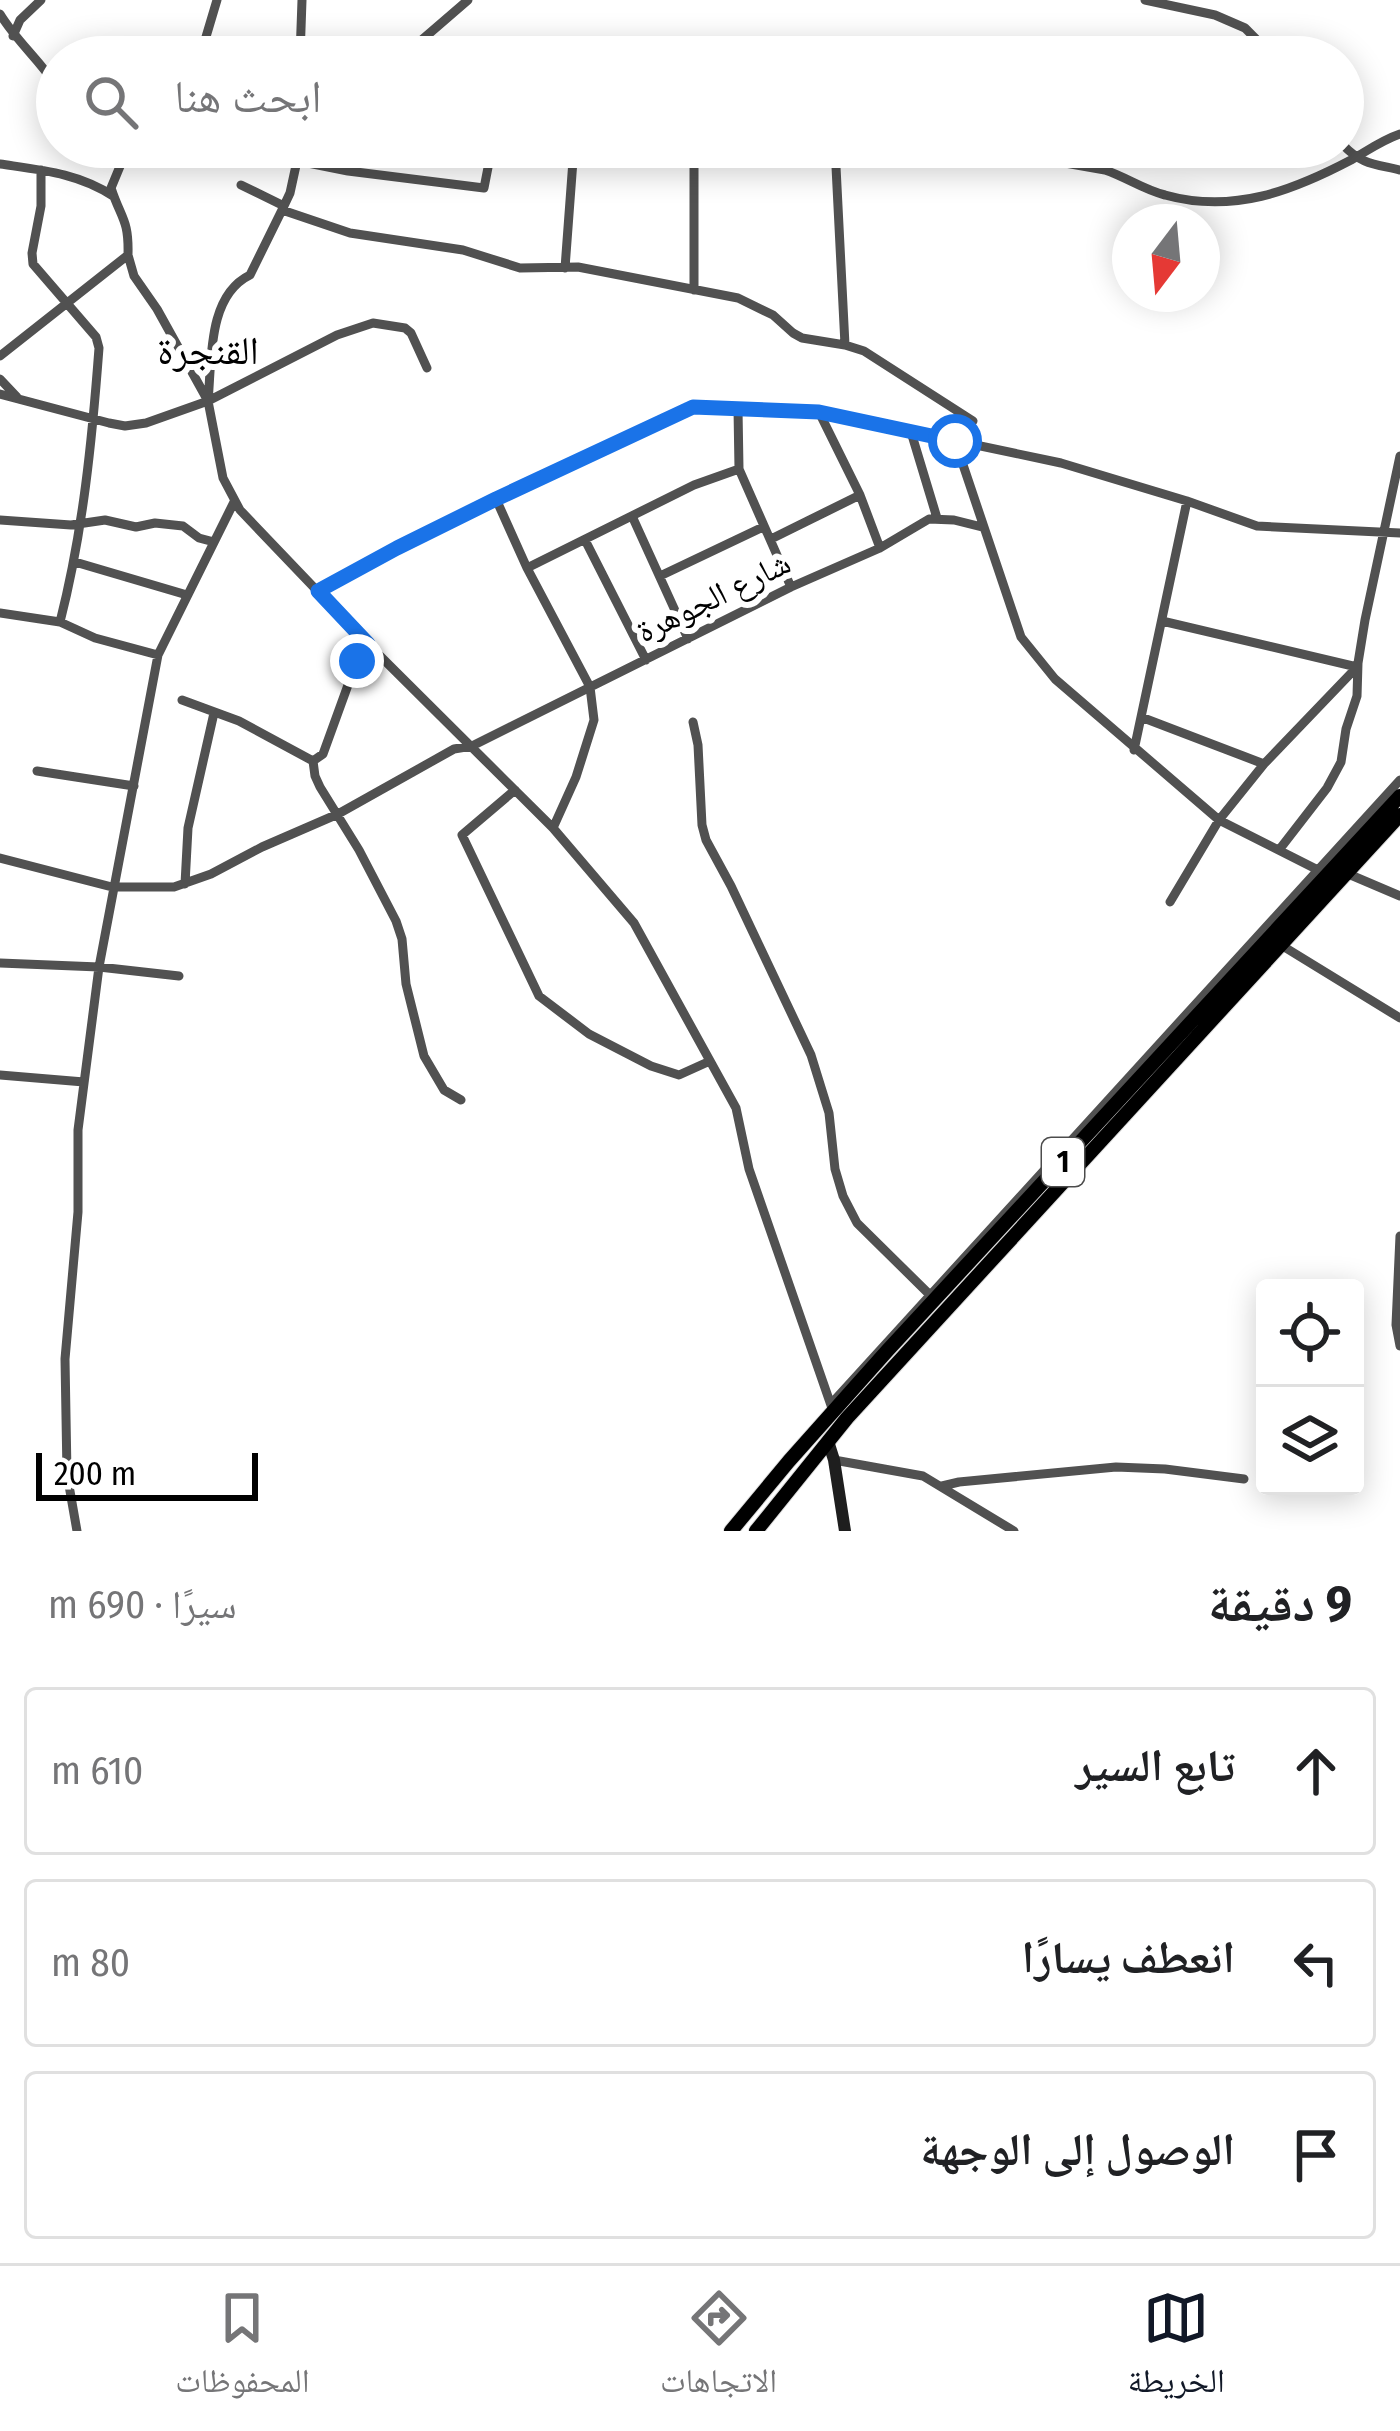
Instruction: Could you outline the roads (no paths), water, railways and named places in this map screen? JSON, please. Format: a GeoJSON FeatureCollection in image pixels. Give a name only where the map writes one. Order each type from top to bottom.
{"type":"FeatureCollection","features":[{"type":"Feature","properties":{"kind":"main road","name":"1"},"geometry":{"type":"LineString","coordinates":[[730,1531],[832,1408],[1400,796]]}},
{"type":"Feature","properties":{"kind":"main road","name":"1"},"geometry":{"type":"LineString","coordinates":[[756,1531],[828,1441],[1400,815]]}},
{"type":"Feature","properties":{"kind":"street"},"geometry":{"type":"LineString","coordinates":[[13,36],[20,20],[41,0]]}},
{"type":"Feature","properties":{"kind":"street"},"geometry":{"type":"LineString","coordinates":[[206,36],[217,0]]}},
{"type":"Feature","properties":{"kind":"street"},"geometry":{"type":"LineString","coordinates":[[301,36],[302,0]]}},
{"type":"Feature","properties":{"kind":"street"},"geometry":{"type":"LineString","coordinates":[[1145,0],[1215,15],[1253,36]]}},
{"type":"Feature","properties":{"kind":"street"},"geometry":{"type":"LineString","coordinates":[[425,36],[463,1]]}},
{"type":"Feature","properties":{"kind":"street"},"geometry":{"type":"LineString","coordinates":[[0,14],[13,36],[36,57]]}},
{"type":"Feature","properties":{"kind":"street"},"geometry":{"type":"LineString","coordinates":[[1364,152],[1400,134]]}},
{"type":"Feature","properties":{"kind":"street"},"geometry":{"type":"LineString","coordinates":[[1364,162],[1400,170]]}},
{"type":"Feature","properties":{"kind":"street"},"geometry":{"type":"LineString","coordinates":[[0,164],[64,173],[92,182],[113,196]]}},
{"type":"Feature","properties":{"kind":"street"},"geometry":{"type":"LineString","coordinates":[[119,168],[110,188],[124,215],[134,276],[208,401]]}},
{"type":"Feature","properties":{"kind":"street"},"geometry":{"type":"LineString","coordinates":[[296,168],[283,208],[250,275],[227,296],[214,332],[208,401],[224,478],[234,502],[553,829],[634,923],[741,1121],[755,1186],[832,1408]]}},
{"type":"Feature","properties":{"kind":"street"},"geometry":{"type":"LineString","coordinates":[[333,168],[484,188],[488,168]]}},
{"type":"Feature","properties":{"kind":"street"},"geometry":{"type":"LineString","coordinates":[[565,268],[572,168]]}},
{"type":"Feature","properties":{"kind":"street"},"geometry":{"type":"LineString","coordinates":[[694,168],[694,290]]}},
{"type":"Feature","properties":{"kind":"street"},"geometry":{"type":"LineString","coordinates":[[836,168],[845,345]]}},
{"type":"Feature","properties":{"kind":"street"},"geometry":{"type":"LineString","coordinates":[[1094,168],[1124,176],[1162,195],[1230,202],[1297,188],[1336,168]]}},
{"type":"Feature","properties":{"kind":"street"},"geometry":{"type":"LineString","coordinates":[[41,170],[33,264],[96,337],[99,348],[76,562],[61,622]]}},
{"type":"Feature","properties":{"kind":"street"},"geometry":{"type":"LineString","coordinates":[[242,185],[283,208],[350,232],[464,250],[520,268],[578,267],[750,304],[802,338],[845,345],[885,363],[973,421]]}},
{"type":"Feature","properties":{"kind":"street"},"geometry":{"type":"LineString","coordinates":[[0,356],[128,255]]}},
{"type":"Feature","properties":{"kind":"street"},"geometry":{"type":"LineString","coordinates":[[0,394],[125,425],[146,423],[208,401],[337,335],[373,323],[411,333],[427,368]]}},
{"type":"Feature","properties":{"kind":"street"},"geometry":{"type":"LineString","coordinates":[[0,379],[18,398]]}},
{"type":"Feature","properties":{"kind":"street"},"geometry":{"type":"LineString","coordinates":[[318,591],[496,499],[693,407],[819,412],[1061,463],[1257,526],[1400,533]]}},
{"type":"Feature","properties":{"kind":"street"},"geometry":{"type":"LineString","coordinates":[[738,409],[740,469],[791,587]]}},
{"type":"Feature","properties":{"kind":"street"},"geometry":{"type":"LineString","coordinates":[[819,412],[860,494],[880,548]]}},
{"type":"Feature","properties":{"kind":"street"},"geometry":{"type":"LineString","coordinates":[[911,432],[937,518],[982,527]]}},
{"type":"Feature","properties":{"kind":"street"},"geometry":{"type":"LineString","coordinates":[[955,441],[1021,637],[1055,679],[1219,820],[1318,870]]}},
{"type":"Feature","properties":{"kind":"street"},"geometry":{"type":"LineString","coordinates":[[1279,850],[1341,762],[1400,456]]}},
{"type":"Feature","properties":{"kind":"street"},"geometry":{"type":"LineString","coordinates":[[527,568],[694,485],[740,469]]}},
{"type":"Feature","properties":{"kind":"street"},"geometry":{"type":"LineString","coordinates":[[771,539],[860,494]]}},
{"type":"Feature","properties":{"kind":"street"},"geometry":{"type":"LineString","coordinates":[[496,499],[590,687],[594,720],[553,829]]}},
{"type":"Feature","properties":{"kind":"street"},"geometry":{"type":"LineString","coordinates":[[1134,750],[1187,501]]}},
{"type":"Feature","properties":{"kind":"street"},"geometry":{"type":"LineString","coordinates":[[77,1531],[67,1474],[64,1359],[77,1212],[78,1130],[99,967],[158,655],[234,502]]}},
{"type":"Feature","properties":{"kind":"street"},"geometry":{"type":"LineString","coordinates":[[632,516],[688,639]]}},
{"type":"Feature","properties":{"kind":"street","name":"شارع الجوهرة"},"geometry":{"type":"LineString","coordinates":[[184,884],[338,814],[454,749],[472,746],[937,518]]}},
{"type":"Feature","properties":{"kind":"street"},"geometry":{"type":"LineString","coordinates":[[0,520],[81,524],[105,520],[136,527],[155,523],[183,526],[214,542]]}},
{"type":"Feature","properties":{"kind":"street"},"geometry":{"type":"LineString","coordinates":[[660,575],[763,527]]}},
{"type":"Feature","properties":{"kind":"street"},"geometry":{"type":"LineString","coordinates":[[585,540],[646,660]]}},
{"type":"Feature","properties":{"kind":"street"},"geometry":{"type":"LineString","coordinates":[[76,562],[187,595]]}},
{"type":"Feature","properties":{"kind":"street"},"geometry":{"type":"LineString","coordinates":[[0,613],[61,622],[95,638],[158,655]]}},
{"type":"Feature","properties":{"kind":"street"},"geometry":{"type":"LineString","coordinates":[[1162,621],[1358,667]]}},
{"type":"Feature","properties":{"kind":"street"},"geometry":{"type":"LineString","coordinates":[[314,761],[323,754],[368,644]]}},
{"type":"Feature","properties":{"kind":"street"},"geometry":{"type":"LineString","coordinates":[[1170,902],[1219,820],[1264,764],[1358,667]]}},
{"type":"Feature","properties":{"kind":"street"},"geometry":{"type":"LineString","coordinates":[[182,700],[265,734],[314,761]]}},
{"type":"Feature","properties":{"kind":"street"},"geometry":{"type":"LineString","coordinates":[[0,858],[112,887],[184,884],[188,828],[214,713]]}},
{"type":"Feature","properties":{"kind":"street"},"geometry":{"type":"LineString","coordinates":[[1142,717],[1264,764]]}},
{"type":"Feature","properties":{"kind":"street"},"geometry":{"type":"LineString","coordinates":[[693,722],[706,840],[811,1055],[829,1113],[843,1196],[857,1223],[928,1294]]}},
{"type":"Feature","properties":{"kind":"street"},"geometry":{"type":"LineString","coordinates":[[314,761],[320,787],[396,921],[424,1056],[444,1090],[460,1100]]}},
{"type":"Feature","properties":{"kind":"street"},"geometry":{"type":"LineString","coordinates":[[38,771],[134,786]]}},
{"type":"Feature","properties":{"kind":"street"},"geometry":{"type":"LineString","coordinates":[[832,1408],[928,1294],[1400,780]]}},
{"type":"Feature","properties":{"kind":"street"},"geometry":{"type":"LineString","coordinates":[[515,790],[462,835],[539,996],[589,1034],[651,1066],[679,1075],[710,1061]]}},
{"type":"Feature","properties":{"kind":"street"},"geometry":{"type":"LineString","coordinates":[[1346,873],[1400,896]]}},
{"type":"Feature","properties":{"kind":"street"},"geometry":{"type":"LineString","coordinates":[[1281,944],[1400,1018]]}},
{"type":"Feature","properties":{"kind":"street"},"geometry":{"type":"LineString","coordinates":[[0,963],[179,976]]}},
{"type":"Feature","properties":{"kind":"street"},"geometry":{"type":"LineString","coordinates":[[0,1075],[84,1082]]}},
{"type":"Feature","properties":{"kind":"street"},"geometry":{"type":"LineString","coordinates":[[1400,1236],[1396,1325],[1400,1346]]}},
{"type":"Feature","properties":{"kind":"street"},"geometry":{"type":"LineString","coordinates":[[828,1441],[845,1531]]}},
{"type":"Feature","properties":{"kind":"street"},"geometry":{"type":"LineString","coordinates":[[835,1460],[914,1473],[1014,1531]]}},
{"type":"Feature","properties":{"kind":"street"},"geometry":{"type":"LineString","coordinates":[[942,1486],[1116,1467],[1244,1479]]}},
{"type":"Feature","properties":{"kind":"district","name":"القنجرة"},"geometry":{"type":"Point","coordinates":[208,350]}}]}
